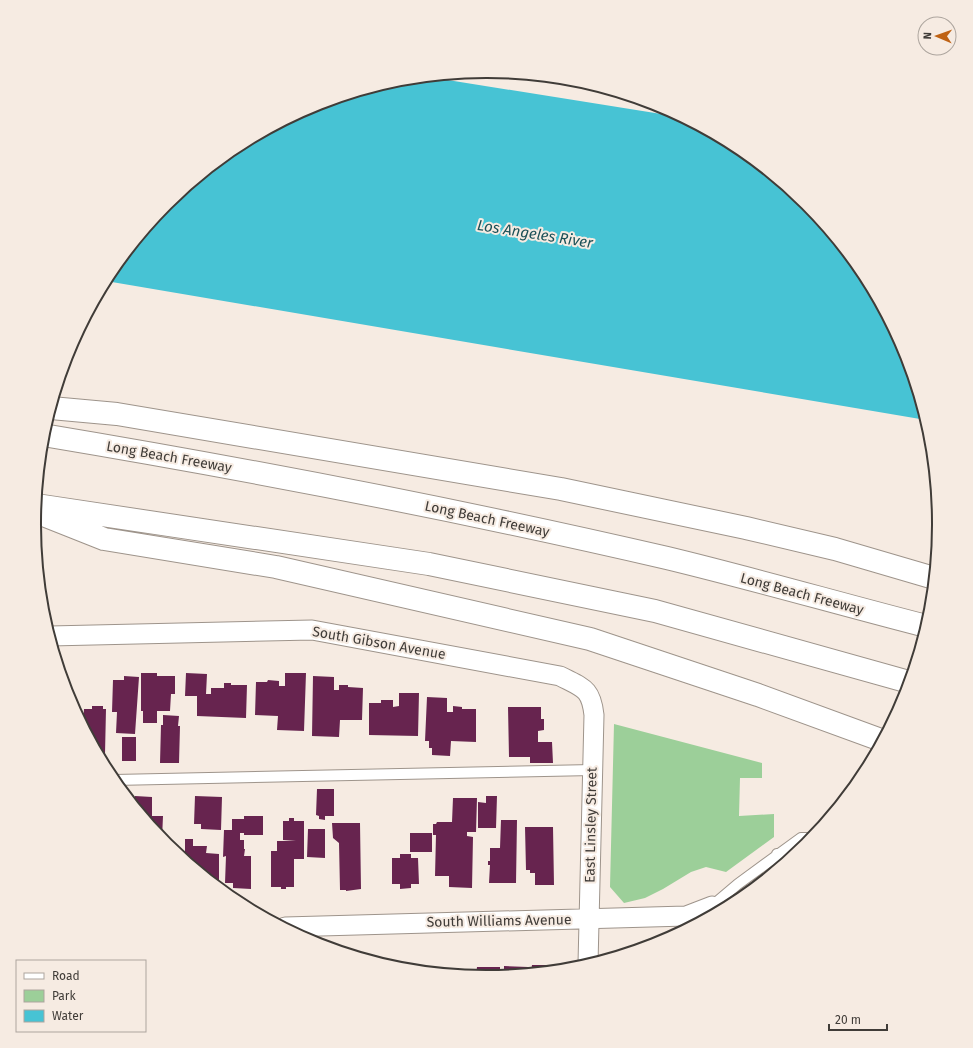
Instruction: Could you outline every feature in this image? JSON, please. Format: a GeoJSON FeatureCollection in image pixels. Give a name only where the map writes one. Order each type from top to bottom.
{"type":"FeatureCollection","features":[{"type":"Feature","properties":{"kind":"highway"},"geometry":{"type":"LineString","coordinates":[[56,408],[117,414],[561,489],[746,528],[835,549],[929,576]]}},
{"type":"Feature","properties":{"kind":"highway","name":"Long Beach Freeway"},"geometry":{"type":"LineString","coordinates":[[50,436],[206,463],[438,508],[668,559],[920,624]]}},
{"type":"Feature","properties":{"kind":"highway"},"geometry":{"type":"LineString","coordinates":[[42,506],[429,564],[655,611],[903,680]]}},
{"type":"Feature","properties":{"kind":"highway"},"geometry":{"type":"LineString","coordinates":[[41,514],[104,539],[276,567],[590,639],[758,695],[877,738]]}},
{"type":"Feature","properties":{"kind":"street","name":"South Gibson Avenue"},"geometry":{"type":"LineString","coordinates":[[55,636],[312,630],[560,676],[584,688]]}},
{"type":"Feature","properties":{"kind":"street","name":"East Linsley Street"},"geometry":{"type":"LineString","coordinates":[[584,688],[592,701],[594,716],[588,957]]}},
{"type":"Feature","properties":{"kind":"street","name":"South Williams Avenue"},"geometry":{"type":"LineString","coordinates":[[295,927],[686,916],[712,906]]}},
{"type":"Feature","properties":{"kind":"lane"},"geometry":{"type":"LineString","coordinates":[[122,780],[592,770]]}},
{"type":"Feature","properties":{"kind":"lane"},"geometry":{"type":"LineString","coordinates":[[712,906],[778,854],[803,838]]}},
{"type":"Feature","properties":{"kind":"lane"},"geometry":{"type":"LineString","coordinates":[[778,854],[778,861]]}},
{"type":"Feature","properties":{"kind":"green space"},"geometry":{"type":"Polygon","coordinates":[[[614,724],[762,763],[762,778],[740,778],[739,816],[774,814],[774,837],[726,872],[706,867],[691,872],[645,898],[624,903],[610,887],[614,724]]]}},
{"type":"Feature","properties":{"kind":"water","name":"Los Angeles River"},"geometry":{"type":"Polygon","coordinates":[[[448,80],[662,114],[684,124],[709,138],[758,171],[802,209],[821,230],[857,276],[886,327],[908,381],[919,419],[112,282],[133,253],[171,209],[215,171],[264,138],[289,124],[343,102],[400,87],[448,80]]]}},
{"type":"Feature","properties":{"kind":"building"},"geometry":{"type":"Polygon","coordinates":[[[141,673],[157,673],[157,676],[175,676],[175,694],[171,694],[170,711],[157,711],[157,723],[143,723],[143,711],[141,711],[141,673]]]}},
{"type":"Feature","properties":{"kind":"building"},"geometry":{"type":"Polygon","coordinates":[[[186,673],[207,674],[206,694],[211,694],[211,688],[224,688],[224,683],[231,683],[231,685],[247,685],[246,718],[197,716],[197,696],[185,696],[186,673]]]}},
{"type":"Feature","properties":{"kind":"building"},"geometry":{"type":"Polygon","coordinates":[[[285,673],[306,673],[304,731],[277,730],[278,716],[255,715],[256,682],[267,682],[268,680],[279,681],[279,686],[285,686],[285,673]]]}},
{"type":"Feature","properties":{"kind":"building"},"geometry":{"type":"Polygon","coordinates":[[[124,676],[139,677],[135,734],[116,733],[117,712],[112,712],[113,680],[124,680],[124,676]]]}},
{"type":"Feature","properties":{"kind":"building"},"geometry":{"type":"Polygon","coordinates":[[[313,676],[334,677],[334,690],[339,690],[339,685],[363,688],[362,720],[340,720],[339,737],[312,736],[313,676]]]}},
{"type":"Feature","properties":{"kind":"building"},"geometry":{"type":"Polygon","coordinates":[[[399,693],[419,693],[418,736],[369,735],[369,703],[381,703],[381,700],[393,700],[393,707],[399,706],[399,693]]]}},
{"type":"Feature","properties":{"kind":"building"},"geometry":{"type":"Polygon","coordinates":[[[427,697],[447,698],[447,712],[453,712],[453,706],[462,707],[462,709],[476,709],[476,742],[451,741],[450,756],[432,755],[432,748],[429,748],[429,741],[425,741],[427,697]]]}},
{"type":"Feature","properties":{"kind":"building"},"geometry":{"type":"Polygon","coordinates":[[[92,706],[103,706],[103,709],[106,709],[105,754],[84,714],[84,709],[92,709],[92,706]]]}},
{"type":"Feature","properties":{"kind":"building"},"geometry":{"type":"Polygon","coordinates":[[[508,707],[541,707],[541,719],[544,719],[544,730],[538,731],[538,742],[552,742],[553,763],[530,763],[530,757],[509,757],[508,707]]]}},
{"type":"Feature","properties":{"kind":"building"},"geometry":{"type":"Polygon","coordinates":[[[163,715],[179,716],[179,763],[160,763],[161,725],[163,725],[163,715]]]}},
{"type":"Feature","properties":{"kind":"building"},"geometry":{"type":"Polygon","coordinates":[[[122,737],[136,737],[136,761],[122,761],[122,737]]]}},
{"type":"Feature","properties":{"kind":"building"},"geometry":{"type":"Polygon","coordinates":[[[317,789],[334,789],[334,816],[325,816],[325,820],[319,819],[319,816],[316,815],[317,789]]]}},
{"type":"Feature","properties":{"kind":"building"},"geometry":{"type":"Polygon","coordinates":[[[135,796],[152,797],[152,816],[163,816],[162,830],[152,818],[135,796]]]}},
{"type":"Feature","properties":{"kind":"building"},"geometry":{"type":"Polygon","coordinates":[[[195,796],[222,797],[221,830],[201,829],[201,824],[194,824],[195,796]]]}},
{"type":"Feature","properties":{"kind":"building"},"geometry":{"type":"Polygon","coordinates":[[[486,796],[497,796],[496,828],[478,828],[478,802],[486,803],[486,796]]]}},
{"type":"Feature","properties":{"kind":"building"},"geometry":{"type":"Polygon","coordinates":[[[453,798],[477,798],[476,832],[467,832],[467,836],[473,837],[472,888],[449,887],[449,876],[435,876],[436,835],[433,835],[433,824],[436,824],[437,822],[452,822],[453,798]]]}},
{"type":"Feature","properties":{"kind":"building"},"geometry":{"type":"Polygon","coordinates":[[[244,816],[263,816],[263,835],[244,835],[244,833],[240,833],[240,840],[244,840],[244,856],[251,856],[251,889],[233,888],[233,883],[225,883],[226,856],[223,857],[224,830],[232,830],[232,819],[244,819],[244,816]]]}},
{"type":"Feature","properties":{"kind":"building"},"geometry":{"type":"Polygon","coordinates":[[[289,818],[294,818],[294,821],[304,821],[304,859],[294,859],[294,887],[286,887],[286,889],[281,889],[281,887],[271,887],[271,851],[277,851],[277,841],[296,841],[283,840],[283,821],[289,821],[289,818]]]}},
{"type":"Feature","properties":{"kind":"building"},"geometry":{"type":"Polygon","coordinates":[[[501,820],[517,820],[516,883],[489,883],[490,865],[488,865],[488,861],[490,861],[490,848],[500,848],[501,820]]]}},
{"type":"Feature","properties":{"kind":"building"},"geometry":{"type":"Polygon","coordinates":[[[332,823],[360,823],[361,889],[346,891],[340,890],[339,843],[333,838],[332,823]]]}},
{"type":"Feature","properties":{"kind":"building"},"geometry":{"type":"Polygon","coordinates":[[[525,827],[553,827],[554,885],[535,885],[535,873],[530,873],[530,870],[526,870],[525,827]]]}},
{"type":"Feature","properties":{"kind":"building"},"geometry":{"type":"Polygon","coordinates":[[[308,829],[325,829],[325,858],[307,857],[308,829]]]}},
{"type":"Feature","properties":{"kind":"building"},"geometry":{"type":"Polygon","coordinates":[[[410,833],[432,833],[432,852],[410,852],[410,833]]]}},
{"type":"Feature","properties":{"kind":"building"},"geometry":{"type":"Polygon","coordinates":[[[185,839],[193,839],[193,846],[207,846],[206,853],[219,854],[219,880],[193,859],[185,852],[185,839]]]}},
{"type":"Feature","properties":{"kind":"building"},"geometry":{"type":"Polygon","coordinates":[[[400,854],[411,854],[411,858],[418,858],[419,884],[411,884],[411,888],[400,889],[400,884],[392,884],[392,858],[400,858],[400,854]]]}},
{"type":"Feature","properties":{"kind":"building"},"geometry":{"type":"Polygon","coordinates":[[[532,965],[551,965],[545,966],[532,967],[532,965]]]}},
{"type":"Feature","properties":{"kind":"building"},"geometry":{"type":"Polygon","coordinates":[[[504,966],[528,967],[516,969],[504,969],[504,966]]]}},
{"type":"Feature","properties":{"kind":"building"},"geometry":{"type":"Polygon","coordinates":[[[477,967],[500,967],[500,970],[477,970],[477,967]]]}}]}
